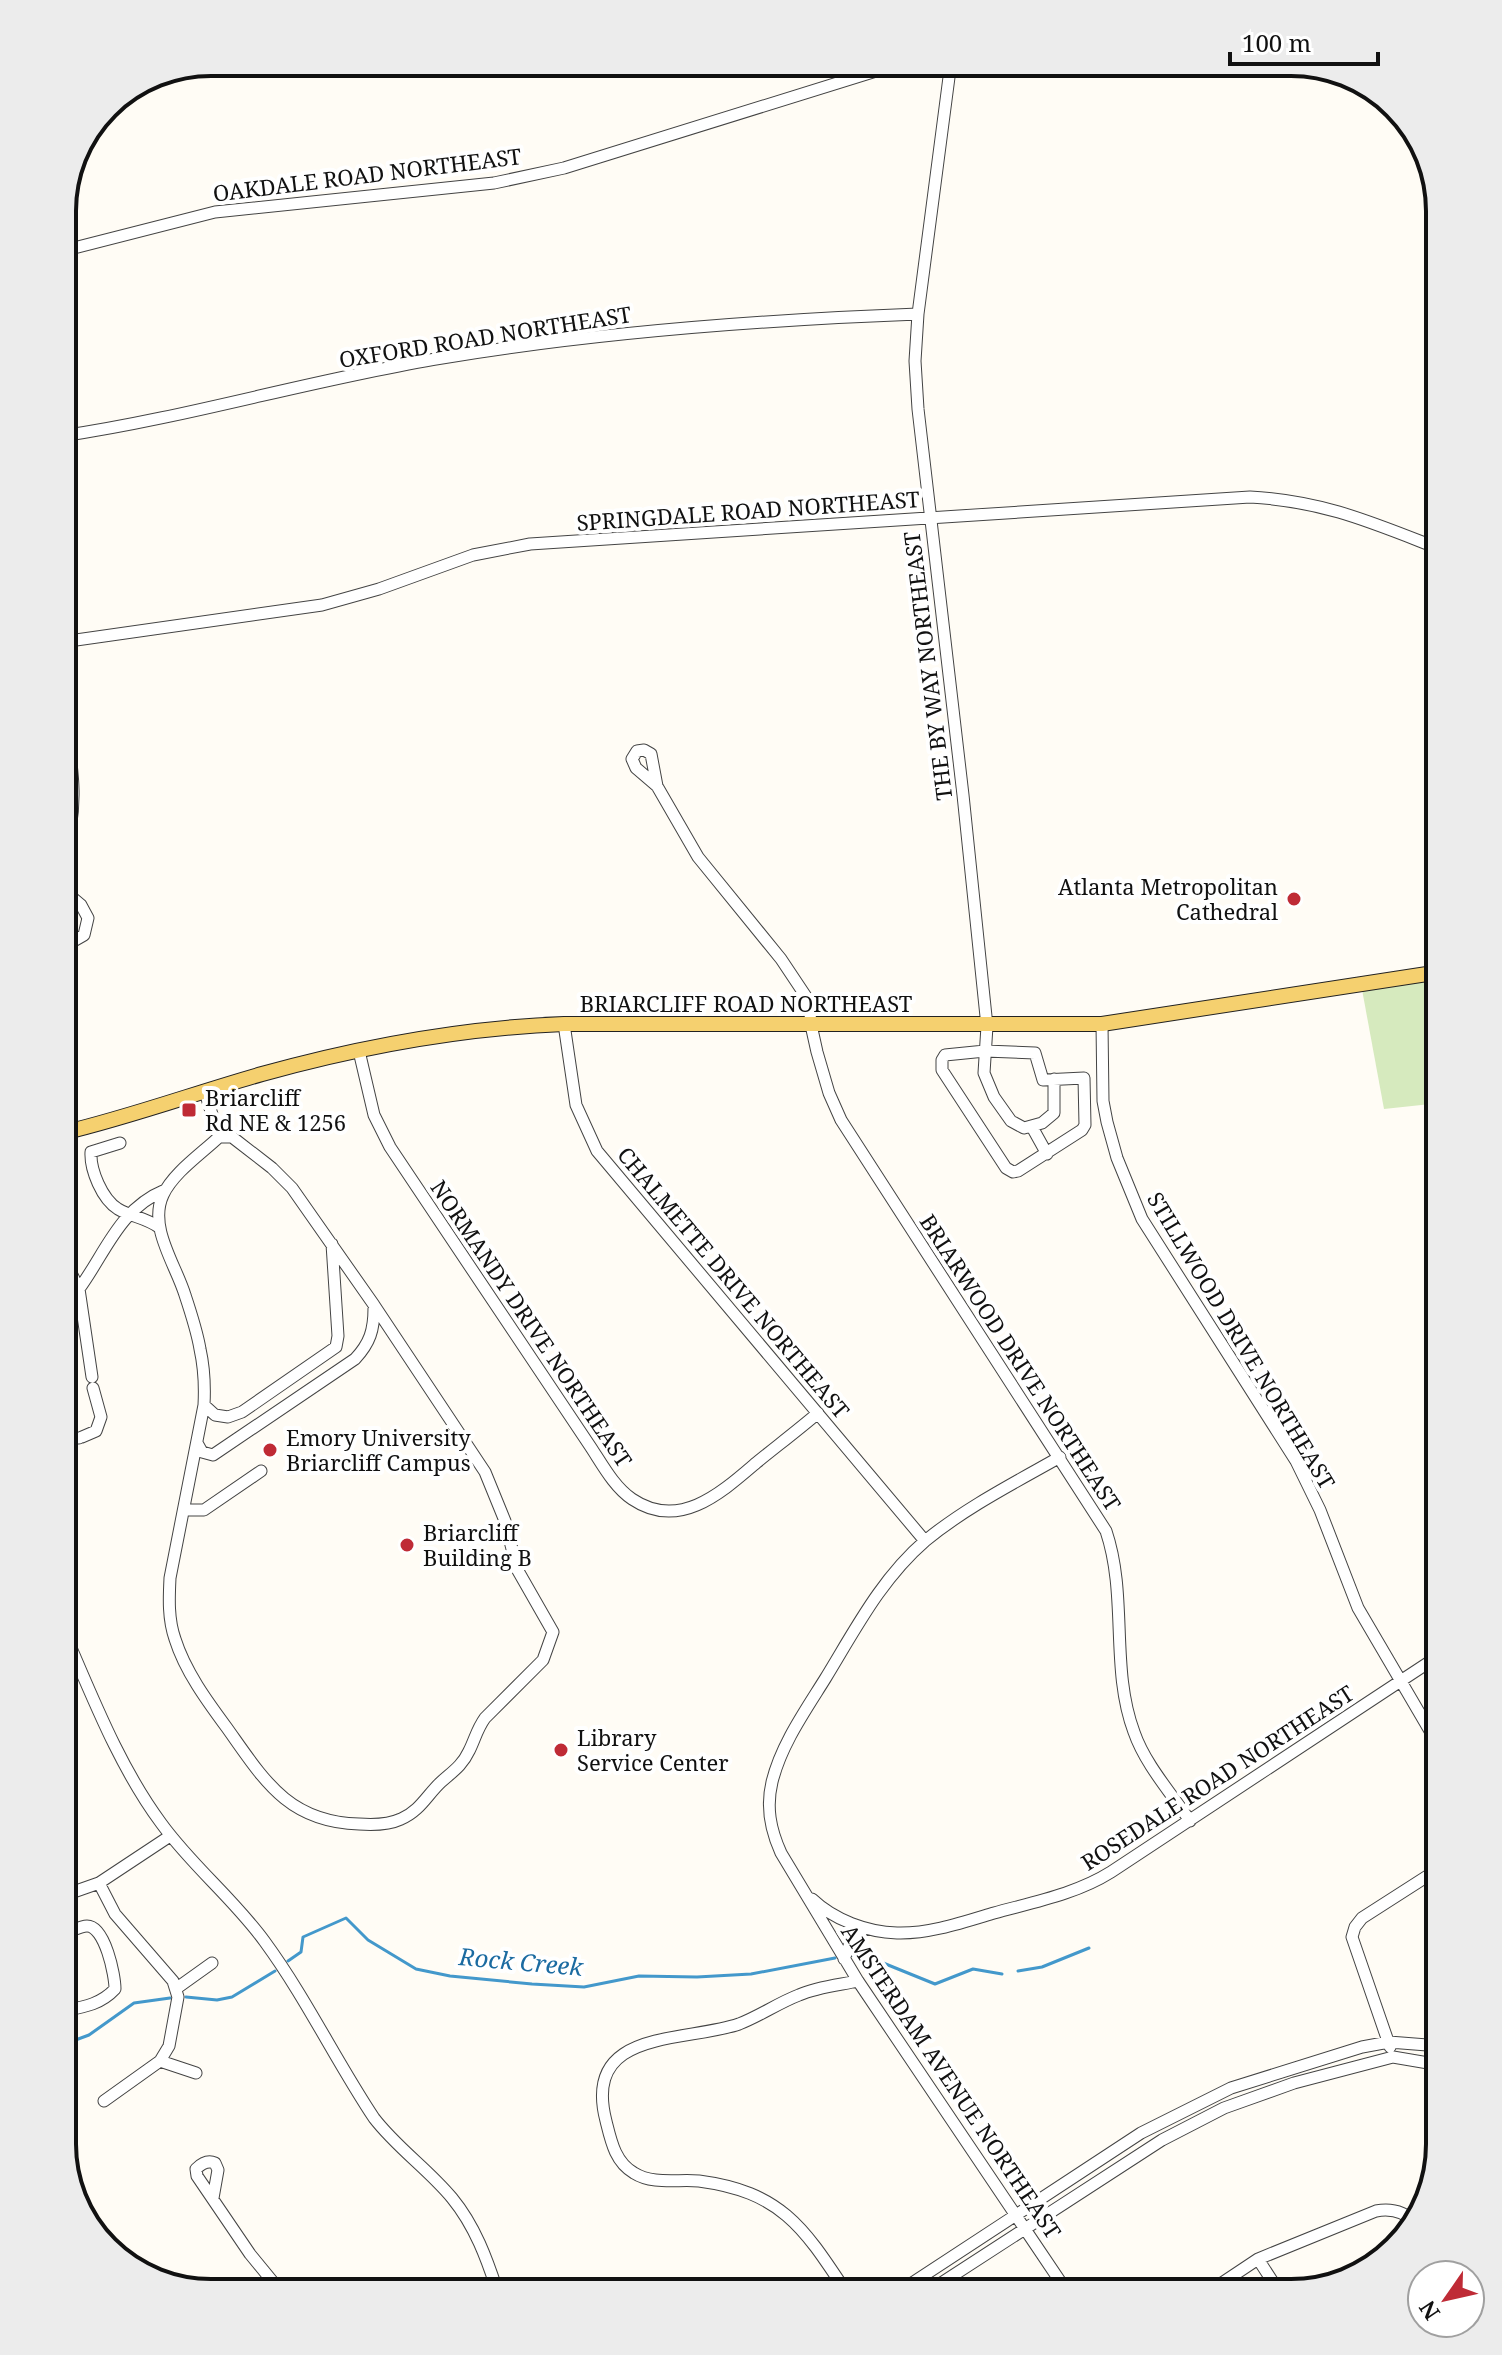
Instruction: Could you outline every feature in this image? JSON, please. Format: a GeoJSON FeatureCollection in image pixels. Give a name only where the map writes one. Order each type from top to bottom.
{"type":"FeatureCollection","features":[{"type":"Feature","properties":{"kind":"main road","name":"BRIARCLIFF ROAD NORTHEAST"},"geometry":{"type":"LineString","coordinates":[[76,1129],[281,1069],[359,1051],[498,1029],[564,1024],[1102,1024],[1426,974]]}},
{"type":"Feature","properties":{"kind":"street","name":"OAKDALE ROAD NORTHEAST"},"geometry":{"type":"LineString","coordinates":[[76,247],[215,212],[467,186],[564,168],[860,76]]}},
{"type":"Feature","properties":{"kind":"street","name":"THE BY WAY NORTHEAST"},"geometry":{"type":"LineString","coordinates":[[949,76],[918,314],[916,370],[929,518],[987,1026],[984,1073],[994,1097],[1014,1125],[1032,1127]]}},
{"type":"Feature","properties":{"kind":"street","name":"OXFORD ROAD NORTHEAST"},"geometry":{"type":"LineString","coordinates":[[76,434],[164,419],[348,375],[546,343],[642,332],[918,314]]}},
{"type":"Feature","properties":{"kind":"street","name":"SPRINGDALE ROAD NORTHEAST"},"geometry":{"type":"LineString","coordinates":[[76,640],[322,605],[379,589],[473,555],[530,544],[1216,499],[1284,499],[1346,512],[1426,543]]}},
{"type":"Feature","properties":{"kind":"street","name":"BRIARWOOD DRIVE NORTHEAST"},"geometry":{"type":"LineString","coordinates":[[657,786],[698,857],[781,959],[809,1001],[811,1025],[822,1071],[841,1120],[1100,1520],[1113,1554],[1117,1576],[1124,1689],[1133,1730],[1190,1821]]}},
{"type":"Feature","properties":{"kind":"street"},"geometry":{"type":"LineString","coordinates":[[76,901],[88,918],[84,935],[76,940]]}},
{"type":"Feature","properties":{"kind":"street","name":"CHALMETTE DRIVE NORTHEAST"},"geometry":{"type":"LineString","coordinates":[[564,1024],[576,1105],[597,1151],[925,1541]]}},
{"type":"Feature","properties":{"kind":"street","name":"STILLWOOD DRIVE NORTHEAST"},"geometry":{"type":"LineString","coordinates":[[1102,1024],[1103,1101],[1113,1146],[1142,1219],[1296,1461],[1320,1510],[1358,1608],[1426,1724]]}},
{"type":"Feature","properties":{"kind":"street","name":"NORMANDY DRIVE NORTHEAST"},"geometry":{"type":"LineString","coordinates":[[359,1051],[374,1115],[390,1147],[596,1456],[630,1497],[658,1510],[702,1505],[818,1413]]}},
{"type":"Feature","properties":{"kind":"street"},"geometry":{"type":"LineString","coordinates":[[985,1051],[1035,1053],[1043,1080],[1054,1079],[1084,1078],[1085,1125],[1047,1154],[1013,1172],[1006,1168],[942,1070],[942,1060],[945,1055],[985,1051]]}},
{"type":"Feature","properties":{"kind":"street"},"geometry":{"type":"LineString","coordinates":[[1047,1154],[1032,1127],[1054,1113],[1054,1079]]}},
{"type":"Feature","properties":{"kind":"street"},"geometry":{"type":"LineString","coordinates":[[205,1092],[219,1137]]}},
{"type":"Feature","properties":{"kind":"street"},"geometry":{"type":"LineString","coordinates":[[1084,1103],[1103,1101]]}},
{"type":"Feature","properties":{"kind":"street"},"geometry":{"type":"LineString","coordinates":[[76,1292],[107,1241],[128,1214],[151,1196],[165,1190],[219,1137],[232,1137],[292,1188],[485,1472],[505,1521],[517,1569],[553,1632],[543,1660],[485,1718],[458,1770],[439,1784],[418,1809],[389,1823],[336,1822],[293,1806],[266,1782],[200,1689],[183,1659],[174,1636],[168,1603],[170,1578],[204,1405],[200,1348],[185,1294],[160,1228],[158,1214],[165,1190]]}},
{"type":"Feature","properties":{"kind":"street"},"geometry":{"type":"LineString","coordinates":[[120,1143],[91,1152],[91,1159],[110,1202],[160,1228]]}},
{"type":"Feature","properties":{"kind":"street"},"geometry":{"type":"LineString","coordinates":[[204,1405],[215,1415],[236,1415],[336,1347],[338,1336],[332,1244]]}},
{"type":"Feature","properties":{"kind":"street"},"geometry":{"type":"LineString","coordinates":[[76,1283],[101,1417],[93,1433],[76,1437]]}},
{"type":"Feature","properties":{"kind":"street"},"geometry":{"type":"LineString","coordinates":[[191,1477],[213,1455],[355,1359],[369,1342],[374,1305]]}},
{"type":"Feature","properties":{"kind":"street"},"geometry":{"type":"LineString","coordinates":[[197,1442],[202,1452],[213,1455]]}},
{"type":"Feature","properties":{"kind":"street","name":"AMSTERDAM AVENUE NORTHEAST"},"geometry":{"type":"LineString","coordinates":[[1059,2279],[858,1981],[803,1891],[772,1830],[770,1799],[776,1770],[797,1726],[857,1623],[888,1582],[925,1541],[1060,1457]]}},
{"type":"Feature","properties":{"kind":"street"},"geometry":{"type":"LineString","coordinates":[[184,1510],[204,1510],[261,1471]]}},
{"type":"Feature","properties":{"kind":"street"},"geometry":{"type":"LineString","coordinates":[[76,1657],[126,1765],[149,1806],[170,1836],[265,1941],[374,2118],[460,2209],[484,2254],[493,2279]]}},
{"type":"Feature","properties":{"kind":"street","name":"ROSEDALE ROAD NORTHEAST"},"geometry":{"type":"LineString","coordinates":[[803,1891],[828,1911],[865,1928],[896,1933],[968,1921],[1075,1890],[1098,1881],[1426,1664]]}},
{"type":"Feature","properties":{"kind":"street"},"geometry":{"type":"LineString","coordinates":[[76,1891],[99,1883],[170,1836]]}},
{"type":"Feature","properties":{"kind":"street"},"geometry":{"type":"LineString","coordinates":[[1393,2057],[1352,1937],[1362,1918],[1426,1877]]}},
{"type":"Feature","properties":{"kind":"street"},"geometry":{"type":"LineString","coordinates":[[99,1883],[115,1914],[177,1988],[178,1997],[169,2046],[160,2061],[104,2101]]}},
{"type":"Feature","properties":{"kind":"street"},"geometry":{"type":"LineString","coordinates":[[76,1929],[86,1926],[96,1930],[104,1943],[115,1977],[115,1989],[107,1997],[76,2008]]}},
{"type":"Feature","properties":{"kind":"street"},"geometry":{"type":"LineString","coordinates":[[844,1959],[851,1941],[865,1928]]}},
{"type":"Feature","properties":{"kind":"street"},"geometry":{"type":"LineString","coordinates":[[177,1988],[212,1963]]}},
{"type":"Feature","properties":{"kind":"street"},"geometry":{"type":"LineString","coordinates":[[838,2279],[811,2238],[789,2215],[771,2203],[736,2189],[699,2181],[648,2179],[628,2169],[615,2152],[602,2100],[610,2070],[639,2044],[729,2027],[805,1993],[858,1981]]}},
{"type":"Feature","properties":{"kind":"street"},"geometry":{"type":"LineString","coordinates":[[918,2279],[1141,2133],[1228,2090],[1362,2047],[1389,2042],[1426,2045]]}},
{"type":"Feature","properties":{"kind":"street"},"geometry":{"type":"LineString","coordinates":[[947,2279],[1162,2140],[1233,2105],[1294,2083],[1393,2057],[1426,2063]]}},
{"type":"Feature","properties":{"kind":"street"},"geometry":{"type":"LineString","coordinates":[[160,2061],[196,2073]]}},
{"type":"Feature","properties":{"kind":"street"},"geometry":{"type":"LineString","coordinates":[[1228,2090],[1233,2105]]}},
{"type":"Feature","properties":{"kind":"street"},"geometry":{"type":"LineString","coordinates":[[213,2198],[271,2279]]}},
{"type":"Feature","properties":{"kind":"street"},"geometry":{"type":"LineString","coordinates":[[1228,2279],[1258,2259],[1376,2211],[1394,2210],[1406,2215]]}},
{"type":"Feature","properties":{"kind":"street"},"geometry":{"type":"LineString","coordinates":[[1258,2259],[1271,2279]]}},
{"type":"Feature","properties":{"kind":"green space"},"geometry":{"type":"Polygon","coordinates":[[[1426,974],[1426,1104],[1384,1109],[1361,984],[1426,974]]]}},
{"type":"Feature","properties":{"kind":"waterway","name":"Rock Creek"},"geometry":{"type":"LineString","coordinates":[[288,1961],[301,1952],[303,1937],[346,1918],[368,1940],[416,1969],[450,1976],[532,1984],[584,1987],[639,1976],[751,1974],[835,1958]]}},
{"type":"Feature","properties":{"kind":"waterway","name":"Rock Creek"},"geometry":{"type":"LineString","coordinates":[[1018,1971],[1042,1967],[1089,1948]]}},
{"type":"Feature","properties":{"kind":"waterway","name":"Rock Creek"},"geometry":{"type":"LineString","coordinates":[[852,1955],[861,1954],[935,1984],[973,1969],[1002,1974]]}},
{"type":"Feature","properties":{"kind":"waterway","name":"Rock Creek"},"geometry":{"type":"LineString","coordinates":[[186,1997],[217,2000],[232,1997],[275,1971]]}},
{"type":"Feature","properties":{"kind":"waterway","name":"Rock Creek"},"geometry":{"type":"LineString","coordinates":[[76,2040],[89,2035],[134,2003],[170,1998]]}},
{"type":"Feature","properties":{"kind":"place","name":"Atlanta Metropolitan Cathedral"},"geometry":{"type":"Point","coordinates":[1294,899]}},
{"type":"Feature","properties":{"kind":"place","name":"Briarcliff Rd NE & 1256"},"geometry":{"type":"Point","coordinates":[189,1110]}},
{"type":"Feature","properties":{"kind":"place","name":"Emory University Briarcliff Campus"},"geometry":{"type":"Point","coordinates":[270,1450]}},
{"type":"Feature","properties":{"kind":"place","name":"Briarcliff Building B"},"geometry":{"type":"Point","coordinates":[407,1545]}},
{"type":"Feature","properties":{"kind":"place","name":"Library Service Center"},"geometry":{"type":"Point","coordinates":[561,1750]}}]}
